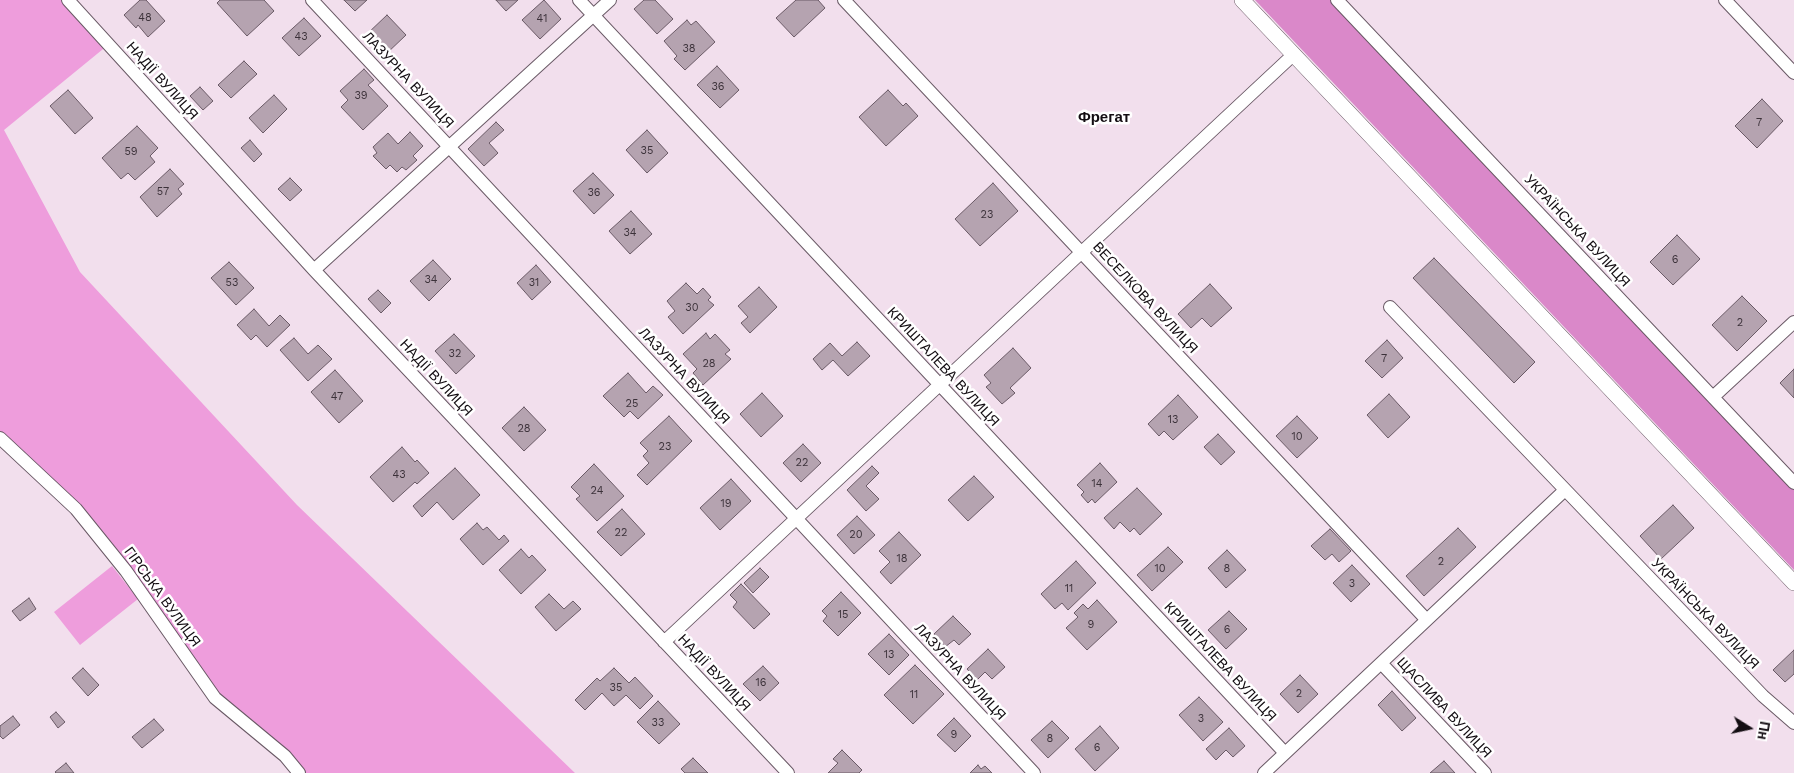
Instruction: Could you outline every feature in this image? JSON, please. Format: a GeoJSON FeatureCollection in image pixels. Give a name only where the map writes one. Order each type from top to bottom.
{"type":"FeatureCollection","features":[{"type":"Feature","properties":{"kind":"street","name":"НАДІЇ ВУЛИЦЯ"},"geometry":{"type":"LineString","coordinates":[[68,0],[314,270],[788,773]]}},
{"type":"Feature","properties":{"kind":"street","name":"ЛАЗУРНА ВУЛИЦЯ"},"geometry":{"type":"LineString","coordinates":[[312,0],[1034,773]]}},
{"type":"Feature","properties":{"kind":"street","name":"КРИШТАЛЕВА ВУЛИЦЯ"},"geometry":{"type":"LineString","coordinates":[[579,0],[1285,754]]}},
{"type":"Feature","properties":{"kind":"street"},"geometry":{"type":"LineString","coordinates":[[314,270],[610,0]]}},
{"type":"Feature","properties":{"kind":"street","name":"ВЕСЕЛКОВА ВУЛИЦЯ"},"geometry":{"type":"LineString","coordinates":[[844,0],[1424,618]]}},
{"type":"Feature","properties":{"kind":"street"},"geometry":{"type":"LineString","coordinates":[[1242,0],[1794,583]]}},
{"type":"Feature","properties":{"kind":"street","name":"УКРАЇНСЬКА ВУЛИЦЯ"},"geometry":{"type":"LineString","coordinates":[[1337,0],[1794,483]]}},
{"type":"Feature","properties":{"kind":"street"},"geometry":{"type":"LineString","coordinates":[[1725,0],[1794,73]]}},
{"type":"Feature","properties":{"kind":"street"},"geometry":{"type":"LineString","coordinates":[[664,642],[1293,55]]}},
{"type":"Feature","properties":{"kind":"street","name":"УКРАЇНСЬКА ВУЛИЦЯ"},"geometry":{"type":"LineString","coordinates":[[1390,307],[1763,696],[1794,723]]}},
{"type":"Feature","properties":{"kind":"street"},"geometry":{"type":"LineString","coordinates":[[1713,397],[1794,322]]}},
{"type":"Feature","properties":{"kind":"street","name":"ГІРСЬКА ВУЛИЦЯ"},"geometry":{"type":"LineString","coordinates":[[0,438],[76,509],[126,571],[215,698],[285,756],[298,773]]}},
{"type":"Feature","properties":{"kind":"street"},"geometry":{"type":"LineString","coordinates":[[1264,773],[1565,490]]}},
{"type":"Feature","properties":{"kind":"street","name":"ЩАСЛИВА ВУЛИЦЯ"},"geometry":{"type":"LineString","coordinates":[[1381,663],[1485,773]]}},
{"type":"Feature","properties":{"kind":"shaded area"},"geometry":{"type":"Polygon","coordinates":[[[0,0],[68,0],[108,45],[4,130],[80,272],[297,505],[575,773],[299,773],[215,698],[126,571],[0,438],[0,0]]]}},
{"type":"Feature","properties":{"kind":"shaded area"},"geometry":{"type":"Polygon","coordinates":[[[1255,0],[1337,0],[1794,483],[1794,570],[1255,0]]]}},
{"type":"Feature","properties":{"kind":"shaded area"},"geometry":{"type":"Polygon","coordinates":[[[112,566],[138,599],[80,645],[54,612],[112,566]]]}},
{"type":"Feature","properties":{"kind":"building"},"geometry":{"type":"Polygon","coordinates":[[[140,0],[146,0],[165,21],[148,37],[138,25],[136,28],[124,15],[140,0]]]}},
{"type":"Feature","properties":{"kind":"building"},"geometry":{"type":"Polygon","coordinates":[[[220,0],[264,0],[274,11],[247,36],[217,3],[220,0]]]}},
{"type":"Feature","properties":{"kind":"building"},"geometry":{"type":"Polygon","coordinates":[[[344,0],[367,0],[355,11],[344,0]]]}},
{"type":"Feature","properties":{"kind":"building"},"geometry":{"type":"Polygon","coordinates":[[[496,0],[518,0],[506,11],[496,0]]]}},
{"type":"Feature","properties":{"kind":"building"},"geometry":{"type":"Polygon","coordinates":[[[544,0],[561,19],[540,39],[522,20],[544,0]]]}},
{"type":"Feature","properties":{"kind":"building"},"geometry":{"type":"Polygon","coordinates":[[[644,0],[655,0],[673,19],[657,34],[634,9],[644,0]]]}},
{"type":"Feature","properties":{"kind":"building"},"geometry":{"type":"Polygon","coordinates":[[[796,0],[818,0],[825,8],[794,37],[776,18],[796,0]]]}},
{"type":"Feature","properties":{"kind":"building"},"geometry":{"type":"Polygon","coordinates":[[[387,15],[406,35],[385,55],[366,35],[387,15]]]}},
{"type":"Feature","properties":{"kind":"building"},"geometry":{"type":"Polygon","coordinates":[[[304,18],[321,36],[299,56],[282,38],[304,18]]]}},
{"type":"Feature","properties":{"kind":"building"},"geometry":{"type":"Polygon","coordinates":[[[687,20],[691,25],[696,21],[715,42],[685,70],[674,59],[677,56],[664,41],[687,20]]]}},
{"type":"Feature","properties":{"kind":"building"},"geometry":{"type":"Polygon","coordinates":[[[244,61],[257,74],[231,98],[218,85],[244,61]]]}},
{"type":"Feature","properties":{"kind":"building"},"geometry":{"type":"Polygon","coordinates":[[[717,66],[739,90],[720,108],[697,85],[717,66]]]}},
{"type":"Feature","properties":{"kind":"building"},"geometry":{"type":"Polygon","coordinates":[[[364,69],[374,80],[368,85],[388,106],[363,130],[341,107],[348,100],[340,91],[364,69]]]}},
{"type":"Feature","properties":{"kind":"building"},"geometry":{"type":"Polygon","coordinates":[[[200,87],[213,101],[203,110],[190,96],[200,87]]]}},
{"type":"Feature","properties":{"kind":"building"},"geometry":{"type":"Polygon","coordinates":[[[68,90],[93,118],[75,134],[50,106],[68,90]]]}},
{"type":"Feature","properties":{"kind":"building"},"geometry":{"type":"Polygon","coordinates":[[[888,90],[903,106],[906,103],[918,116],[886,146],[859,117],[888,90]]]}},
{"type":"Feature","properties":{"kind":"building"},"geometry":{"type":"Polygon","coordinates":[[[274,95],[287,109],[263,133],[249,118],[274,95]]]}},
{"type":"Feature","properties":{"kind":"building"},"geometry":{"type":"Polygon","coordinates":[[[1762,99],[1783,121],[1757,148],[1735,126],[1762,99]]]}},
{"type":"Feature","properties":{"kind":"building"},"geometry":{"type":"Polygon","coordinates":[[[496,122],[504,130],[489,143],[498,153],[484,166],[468,149],[496,122]]]}},
{"type":"Feature","properties":{"kind":"building"},"geometry":{"type":"Polygon","coordinates":[[[137,126],[158,148],[150,156],[155,162],[135,180],[128,173],[121,179],[102,158],[137,126]]]}},
{"type":"Feature","properties":{"kind":"building"},"geometry":{"type":"Polygon","coordinates":[[[647,130],[668,153],[647,173],[626,150],[647,130]]]}},
{"type":"Feature","properties":{"kind":"building"},"geometry":{"type":"Polygon","coordinates":[[[410,132],[423,146],[413,156],[417,160],[406,170],[402,167],[397,172],[390,165],[386,169],[373,156],[377,153],[373,147],[388,133],[398,144],[410,132]]]}},
{"type":"Feature","properties":{"kind":"building"},"geometry":{"type":"Polygon","coordinates":[[[250,140],[262,154],[254,162],[241,148],[250,140]]]}},
{"type":"Feature","properties":{"kind":"building"},"geometry":{"type":"Polygon","coordinates":[[[170,169],[184,184],[178,189],[182,194],[157,217],[140,197],[170,169]]]}},
{"type":"Feature","properties":{"kind":"building"},"geometry":{"type":"Polygon","coordinates":[[[593,173],[614,195],[594,214],[573,191],[593,173]]]}},
{"type":"Feature","properties":{"kind":"building"},"geometry":{"type":"Polygon","coordinates":[[[290,178],[302,190],[290,201],[278,189],[290,178]]]}},
{"type":"Feature","properties":{"kind":"building"},"geometry":{"type":"Polygon","coordinates":[[[993,183],[1018,211],[980,246],[955,219],[993,183]]]}},
{"type":"Feature","properties":{"kind":"building"},"geometry":{"type":"Polygon","coordinates":[[[631,211],[652,234],[630,254],[609,231],[631,211]]]}},
{"type":"Feature","properties":{"kind":"building"},"geometry":{"type":"Polygon","coordinates":[[[1677,235],[1700,259],[1673,285],[1650,262],[1677,235]]]}},
{"type":"Feature","properties":{"kind":"building"},"geometry":{"type":"Polygon","coordinates":[[[1434,258],[1535,362],[1514,383],[1413,278],[1434,258]]]}},
{"type":"Feature","properties":{"kind":"building"},"geometry":{"type":"Polygon","coordinates":[[[433,260],[451,279],[429,301],[410,281],[433,260]]]}},
{"type":"Feature","properties":{"kind":"building"},"geometry":{"type":"Polygon","coordinates":[[[229,262],[254,288],[236,305],[211,278],[229,262]]]}},
{"type":"Feature","properties":{"kind":"building"},"geometry":{"type":"Polygon","coordinates":[[[536,265],[551,282],[532,300],[517,283],[536,265]]]}},
{"type":"Feature","properties":{"kind":"building"},"geometry":{"type":"Polygon","coordinates":[[[686,283],[697,294],[703,288],[711,297],[708,300],[714,305],[683,334],[668,317],[675,311],[667,301],[686,283]]]}},
{"type":"Feature","properties":{"kind":"building"},"geometry":{"type":"Polygon","coordinates":[[[1210,284],[1232,308],[1211,327],[1202,318],[1191,328],[1178,314],[1210,284]]]}},
{"type":"Feature","properties":{"kind":"building"},"geometry":{"type":"Polygon","coordinates":[[[759,287],[777,307],[750,333],[741,323],[748,317],[738,306],[759,287]]]}},
{"type":"Feature","properties":{"kind":"building"},"geometry":{"type":"Polygon","coordinates":[[[378,290],[391,303],[381,313],[368,299],[378,290]]]}},
{"type":"Feature","properties":{"kind":"building"},"geometry":{"type":"Polygon","coordinates":[[[1742,296],[1767,321],[1737,351],[1712,325],[1742,296]]]}},
{"type":"Feature","properties":{"kind":"building"},"geometry":{"type":"Polygon","coordinates":[[[254,309],[269,326],[280,315],[290,325],[267,347],[256,335],[251,340],[237,325],[254,309]]]}},
{"type":"Feature","properties":{"kind":"building"},"geometry":{"type":"Polygon","coordinates":[[[706,333],[710,339],[715,334],[730,350],[725,354],[731,359],[703,385],[693,373],[697,369],[683,354],[706,333]]]}},
{"type":"Feature","properties":{"kind":"building"},"geometry":{"type":"Polygon","coordinates":[[[454,334],[475,356],[456,374],[435,351],[454,334]]]}},
{"type":"Feature","properties":{"kind":"building"},"geometry":{"type":"Polygon","coordinates":[[[294,338],[308,354],[318,345],[332,359],[308,381],[280,350],[294,338]]]}},
{"type":"Feature","properties":{"kind":"building"},"geometry":{"type":"Polygon","coordinates":[[[1387,340],[1403,358],[1382,378],[1365,361],[1387,340]]]}},
{"type":"Feature","properties":{"kind":"building"},"geometry":{"type":"Polygon","coordinates":[[[857,342],[870,356],[848,376],[833,360],[822,370],[813,359],[830,343],[842,356],[857,342]]]}},
{"type":"Feature","properties":{"kind":"building"},"geometry":{"type":"Polygon","coordinates":[[[1013,348],[1031,368],[1010,388],[1015,393],[1002,404],[986,387],[991,383],[984,375],[1013,348]]]}},
{"type":"Feature","properties":{"kind":"building"},"geometry":{"type":"Polygon","coordinates":[[[1794,369],[1794,398],[1780,383],[1794,369]]]}},
{"type":"Feature","properties":{"kind":"building"},"geometry":{"type":"Polygon","coordinates":[[[335,370],[363,401],[339,423],[311,392],[335,370]]]}},
{"type":"Feature","properties":{"kind":"building"},"geometry":{"type":"Polygon","coordinates":[[[628,373],[646,393],[653,386],[663,395],[638,419],[630,411],[624,417],[603,396],[628,373]]]}},
{"type":"Feature","properties":{"kind":"building"},"geometry":{"type":"Polygon","coordinates":[[[762,393],[783,416],[761,437],[740,414],[762,393]]]}},
{"type":"Feature","properties":{"kind":"building"},"geometry":{"type":"Polygon","coordinates":[[[1389,394],[1410,417],[1388,438],[1367,415],[1389,394]]]}},
{"type":"Feature","properties":{"kind":"building"},"geometry":{"type":"Polygon","coordinates":[[[1178,395],[1198,417],[1173,440],[1164,431],[1159,436],[1148,424],[1178,395]]]}},
{"type":"Feature","properties":{"kind":"building"},"geometry":{"type":"Polygon","coordinates":[[[524,407],[546,430],[524,451],[502,428],[524,407]]]}},
{"type":"Feature","properties":{"kind":"building"},"geometry":{"type":"Polygon","coordinates":[[[669,416],[692,441],[647,485],[637,475],[649,463],[643,456],[648,451],[640,443],[669,416]]]}},
{"type":"Feature","properties":{"kind":"building"},"geometry":{"type":"Polygon","coordinates":[[[1297,416],[1318,438],[1297,458],[1276,436],[1297,416]]]}},
{"type":"Feature","properties":{"kind":"building"},"geometry":{"type":"Polygon","coordinates":[[[1218,434],[1235,452],[1221,465],[1204,447],[1218,434]]]}},
{"type":"Feature","properties":{"kind":"building"},"geometry":{"type":"Polygon","coordinates":[[[803,444],[821,463],[801,482],[783,463],[803,444]]]}},
{"type":"Feature","properties":{"kind":"building"},"geometry":{"type":"Polygon","coordinates":[[[402,447],[415,462],[417,460],[429,473],[417,484],[415,482],[393,502],[370,477],[402,447]]]}},
{"type":"Feature","properties":{"kind":"building"},"geometry":{"type":"Polygon","coordinates":[[[1100,463],[1117,482],[1095,503],[1092,499],[1088,503],[1081,495],[1084,492],[1077,485],[1100,463]]]}},
{"type":"Feature","properties":{"kind":"building"},"geometry":{"type":"Polygon","coordinates":[[[594,464],[624,496],[597,521],[576,499],[580,496],[571,487],[594,464]]]}},
{"type":"Feature","properties":{"kind":"building"},"geometry":{"type":"Polygon","coordinates":[[[872,466],[879,473],[866,486],[879,499],[866,511],[847,490],[872,466]]]}},
{"type":"Feature","properties":{"kind":"building"},"geometry":{"type":"Polygon","coordinates":[[[455,468],[480,495],[453,520],[437,502],[422,517],[413,506],[455,468]]]}},
{"type":"Feature","properties":{"kind":"building"},"geometry":{"type":"Polygon","coordinates":[[[974,476],[994,497],[968,521],[948,500],[974,476]]]}},
{"type":"Feature","properties":{"kind":"building"},"geometry":{"type":"Polygon","coordinates":[[[731,479],[751,501],[720,530],[700,508],[731,479]]]}},
{"type":"Feature","properties":{"kind":"building"},"geometry":{"type":"Polygon","coordinates":[[[1137,488],[1162,514],[1140,535],[1134,528],[1130,532],[1120,522],[1114,529],[1104,518],[1137,488]]]}},
{"type":"Feature","properties":{"kind":"building"},"geometry":{"type":"Polygon","coordinates":[[[1673,505],[1694,528],[1661,559],[1640,536],[1673,505]]]}},
{"type":"Feature","properties":{"kind":"building"},"geometry":{"type":"Polygon","coordinates":[[[622,509],[645,534],[621,556],[597,532],[622,509]]]}},
{"type":"Feature","properties":{"kind":"building"},"geometry":{"type":"Polygon","coordinates":[[[857,516],[875,535],[854,554],[837,535],[857,516]]]}},
{"type":"Feature","properties":{"kind":"building"},"geometry":{"type":"Polygon","coordinates":[[[477,523],[483,530],[487,527],[499,540],[504,535],[509,541],[483,565],[460,539],[477,523]]]}},
{"type":"Feature","properties":{"kind":"building"},"geometry":{"type":"Polygon","coordinates":[[[1458,528],[1476,547],[1424,596],[1406,576],[1458,528]]]}},
{"type":"Feature","properties":{"kind":"building"},"geometry":{"type":"Polygon","coordinates":[[[1330,529],[1351,551],[1339,562],[1332,554],[1325,560],[1311,546],[1330,529]]]}},
{"type":"Feature","properties":{"kind":"building"},"geometry":{"type":"Polygon","coordinates":[[[899,532],[921,555],[891,584],[880,572],[890,562],[879,551],[899,532]]]}},
{"type":"Feature","properties":{"kind":"building"},"geometry":{"type":"Polygon","coordinates":[[[1168,547],[1183,562],[1152,591],[1137,575],[1168,547]]]}},
{"type":"Feature","properties":{"kind":"building"},"geometry":{"type":"Polygon","coordinates":[[[521,549],[529,558],[532,555],[546,570],[521,594],[499,570],[521,549]]]}},
{"type":"Feature","properties":{"kind":"building"},"geometry":{"type":"Polygon","coordinates":[[[1227,550],[1246,570],[1226,588],[1208,568],[1227,550]]]}},
{"type":"Feature","properties":{"kind":"building"},"geometry":{"type":"Polygon","coordinates":[[[1076,561],[1096,583],[1068,610],[1062,603],[1055,609],[1041,594],[1076,561]]]}},
{"type":"Feature","properties":{"kind":"building"},"geometry":{"type":"Polygon","coordinates":[[[1352,565],[1370,584],[1351,602],[1333,583],[1352,565]]]}},
{"type":"Feature","properties":{"kind":"building"},"geometry":{"type":"Polygon","coordinates":[[[760,568],[769,577],[753,593],[744,583],[760,568]]]}},
{"type":"Feature","properties":{"kind":"building"},"geometry":{"type":"Polygon","coordinates":[[[741,584],[770,614],[754,629],[733,607],[737,602],[730,595],[741,584]]]}},
{"type":"Feature","properties":{"kind":"building"},"geometry":{"type":"Polygon","coordinates":[[[841,592],[861,613],[838,636],[823,621],[827,616],[822,611],[841,592]]]}},
{"type":"Feature","properties":{"kind":"building"},"geometry":{"type":"Polygon","coordinates":[[[549,594],[564,609],[573,601],[581,609],[556,631],[535,607],[549,594]]]}},
{"type":"Feature","properties":{"kind":"building"},"geometry":{"type":"Polygon","coordinates":[[[29,598],[36,609],[20,621],[12,611],[29,598]]]}},
{"type":"Feature","properties":{"kind":"building"},"geometry":{"type":"Polygon","coordinates":[[[1097,600],[1117,622],[1087,650],[1066,628],[1078,617],[1074,613],[1083,604],[1088,609],[1097,600]]]}},
{"type":"Feature","properties":{"kind":"building"},"geometry":{"type":"Polygon","coordinates":[[[1229,611],[1247,629],[1226,649],[1208,630],[1229,611]]]}},
{"type":"Feature","properties":{"kind":"building"},"geometry":{"type":"Polygon","coordinates":[[[953,616],[971,634],[959,645],[954,640],[945,647],[934,634],[953,616]]]}},
{"type":"Feature","properties":{"kind":"building"},"geometry":{"type":"Polygon","coordinates":[[[889,634],[909,655],[889,675],[868,654],[889,634]]]}},
{"type":"Feature","properties":{"kind":"building"},"geometry":{"type":"Polygon","coordinates":[[[988,649],[1005,667],[992,679],[985,672],[977,680],[967,669],[988,649]]]}},
{"type":"Feature","properties":{"kind":"building"},"geometry":{"type":"Polygon","coordinates":[[[1794,650],[1794,674],[1785,682],[1773,670],[1794,650]]]}},
{"type":"Feature","properties":{"kind":"building"},"geometry":{"type":"Polygon","coordinates":[[[915,665],[944,694],[913,724],[884,695],[915,665]]]}},
{"type":"Feature","properties":{"kind":"building"},"geometry":{"type":"Polygon","coordinates":[[[763,666],[779,683],[760,701],[743,684],[763,666]]]}},
{"type":"Feature","properties":{"kind":"building"},"geometry":{"type":"Polygon","coordinates":[[[83,668],[99,685],[88,696],[72,678],[83,668]]]}},
{"type":"Feature","properties":{"kind":"building"},"geometry":{"type":"Polygon","coordinates":[[[614,668],[629,683],[635,677],[653,696],[640,709],[626,695],[614,706],[602,693],[585,710],[575,700],[597,678],[600,681],[614,668]]]}},
{"type":"Feature","properties":{"kind":"building"},"geometry":{"type":"Polygon","coordinates":[[[1300,675],[1318,694],[1298,713],[1280,694],[1300,675]]]}},
{"type":"Feature","properties":{"kind":"building"},"geometry":{"type":"Polygon","coordinates":[[[1392,691],[1416,718],[1402,731],[1378,705],[1392,691]]]}},
{"type":"Feature","properties":{"kind":"building"},"geometry":{"type":"Polygon","coordinates":[[[1199,697],[1223,722],[1203,741],[1179,715],[1199,697]]]}},
{"type":"Feature","properties":{"kind":"building"},"geometry":{"type":"Polygon","coordinates":[[[658,701],[680,724],[659,744],[637,722],[658,701]]]}},
{"type":"Feature","properties":{"kind":"building"},"geometry":{"type":"Polygon","coordinates":[[[56,712],[65,722],[58,728],[50,717],[56,712]]]}},
{"type":"Feature","properties":{"kind":"building"},"geometry":{"type":"Polygon","coordinates":[[[13,716],[20,725],[3,739],[0,736],[0,726],[13,716]]]}},
{"type":"Feature","properties":{"kind":"building"},"geometry":{"type":"Polygon","coordinates":[[[954,718],[971,736],[955,752],[937,735],[954,718]]]}},
{"type":"Feature","properties":{"kind":"building"},"geometry":{"type":"Polygon","coordinates":[[[154,719],[164,730],[142,748],[132,737],[154,719]]]}},
{"type":"Feature","properties":{"kind":"building"},"geometry":{"type":"Polygon","coordinates":[[[1052,721],[1069,738],[1048,758],[1031,740],[1052,721]]]}},
{"type":"Feature","properties":{"kind":"building"},"geometry":{"type":"Polygon","coordinates":[[[1100,726],[1119,748],[1095,771],[1075,749],[1100,726]]]}},
{"type":"Feature","properties":{"kind":"building"},"geometry":{"type":"Polygon","coordinates":[[[1229,728],[1245,746],[1233,757],[1226,750],[1216,760],[1206,749],[1229,728]]]}},
{"type":"Feature","properties":{"kind":"building"},"geometry":{"type":"Polygon","coordinates":[[[842,750],[862,770],[859,773],[828,773],[838,763],[833,759],[842,750]]]}},
{"type":"Feature","properties":{"kind":"building"},"geometry":{"type":"Polygon","coordinates":[[[693,758],[708,773],[685,773],[681,769],[693,758]]]}},
{"type":"Feature","properties":{"kind":"building"},"geometry":{"type":"Polygon","coordinates":[[[1444,761],[1455,773],[1430,773],[1444,761]]]}},
{"type":"Feature","properties":{"kind":"building"},"geometry":{"type":"Polygon","coordinates":[[[66,763],[74,773],[55,772],[66,763]]]}},
{"type":"Feature","properties":{"kind":"building"},"geometry":{"type":"Polygon","coordinates":[[[978,765],[981,769],[985,766],[992,773],[970,773],[978,765]]]}},
{"type":"Feature","properties":{"kind":"district","name":"Фрегат"},"geometry":{"type":"Point","coordinates":[1104,118]}}]}
